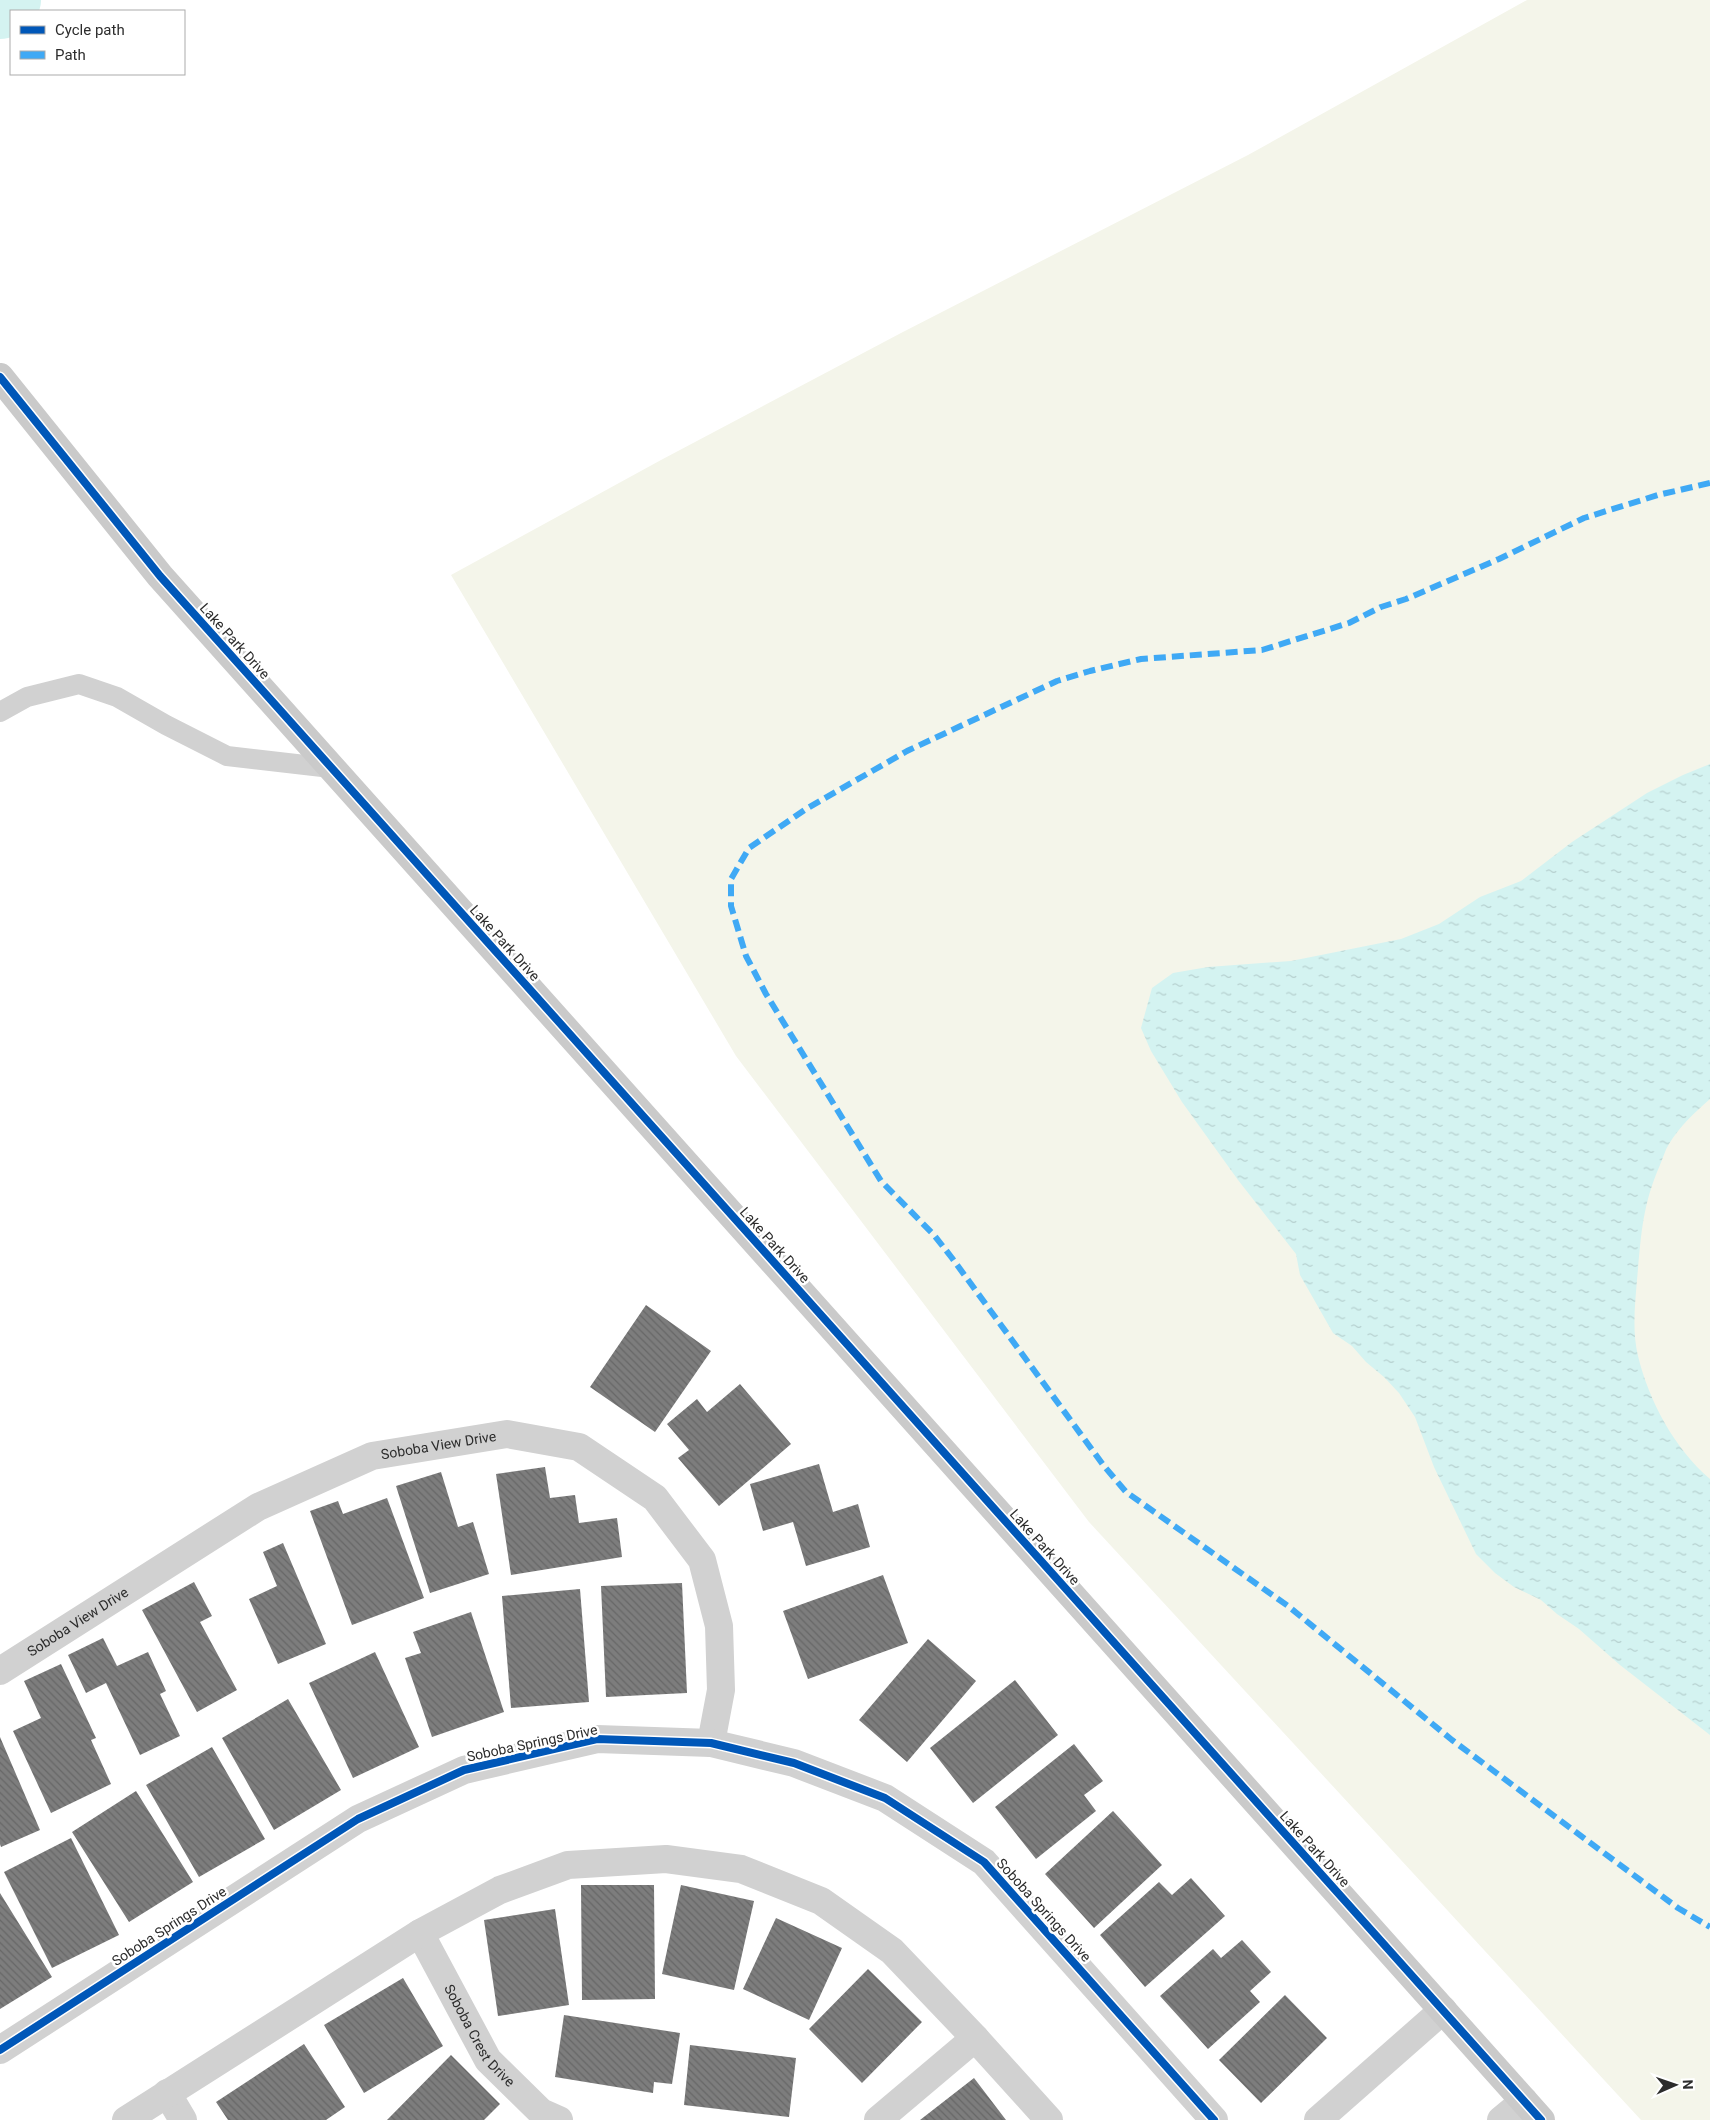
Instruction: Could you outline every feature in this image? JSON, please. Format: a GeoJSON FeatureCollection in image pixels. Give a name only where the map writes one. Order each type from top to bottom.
{"type":"FeatureCollection","features":[{"type":"Feature","properties":{"kind":"street","name":"Lake Park Drive"},"geometry":{"type":"LineString","coordinates":[[0,377],[160,576],[1533,2111]]}},
{"type":"Feature","properties":{"kind":"street","name":"Soboba View Drive"},"geometry":{"type":"LineString","coordinates":[[0,1671],[258,1507],[372,1456],[507,1434],[578,1447],[655,1498],[702,1560],[719,1626],[722,1690],[711,1743]]}},
{"type":"Feature","properties":{"kind":"street","name":"Soboba Springs Drive"},"geometry":{"type":"LineString","coordinates":[[0,2050],[358,1818],[464,1770],[597,1739],[711,1743],[794,1763],[885,1798],[984,1862],[1214,2120]]}},
{"type":"Feature","properties":{"kind":"street"},"geometry":{"type":"LineString","coordinates":[[126,2120],[420,1933],[500,1890],[568,1865],[666,1859],[741,1869],[821,1901],[892,1951],[976,2038],[1049,2120]]}},
{"type":"Feature","properties":{"kind":"street","name":"Soboba Crest Drive"},"geometry":{"type":"LineString","coordinates":[[420,1933],[488,2060],[541,2112],[559,2120]]}},
{"type":"Feature","properties":{"kind":"street"},"geometry":{"type":"LineString","coordinates":[[1318,2120],[1443,2010]]}},
{"type":"Feature","properties":{"kind":"street"},"geometry":{"type":"LineString","coordinates":[[878,2120],[976,2038]]}},
{"type":"Feature","properties":{"kind":"street"},"geometry":{"type":"LineString","coordinates":[[167,2093],[183,2120]]}},
{"type":"Feature","properties":{"kind":"street"},"geometry":{"type":"LineString","coordinates":[[1502,2120],[1533,2111]]}},
{"type":"Feature","properties":{"kind":"lane"},"geometry":{"type":"LineString","coordinates":[[0,712],[27,697],[79,684],[117,697],[166,726],[227,756],[332,768]]}},
{"type":"Feature","properties":{"kind":"shaded area"},"geometry":{"type":"Polygon","coordinates":[[[1527,0],[1710,0],[1710,2120],[1641,2120],[1089,1522],[736,1056],[451,575],[661,460],[901,333],[1248,155],[1527,0]]]}},
{"type":"Feature","properties":{"kind":"water"},"geometry":{"type":"Polygon","coordinates":[[[1710,764],[1710,1099],[1688,1120],[1673,1138],[1666,1149],[1649,1194],[1641,1235],[1634,1318],[1638,1356],[1656,1407],[1685,1453],[1710,1479],[1710,1735],[1620,1665],[1579,1629],[1541,1600],[1514,1587],[1495,1573],[1476,1554],[1434,1467],[1415,1417],[1399,1393],[1384,1377],[1366,1362],[1352,1346],[1333,1333],[1300,1275],[1296,1254],[1238,1180],[1182,1102],[1151,1051],[1141,1028],[1152,988],[1173,973],[1208,967],[1291,961],[1401,939],[1439,924],[1480,897],[1521,881],[1572,842],[1647,793],[1710,764]]]}},
{"type":"Feature","properties":{"kind":"building"},"geometry":{"type":"Polygon","coordinates":[[[646,1305],[711,1351],[655,1432],[590,1387],[646,1305]]]}},
{"type":"Feature","properties":{"kind":"building"},"geometry":{"type":"Polygon","coordinates":[[[740,1384],[791,1444],[719,1506],[678,1458],[689,1450],[667,1424],[697,1399],[707,1412],[740,1384]]]}},
{"type":"Feature","properties":{"kind":"building"},"geometry":{"type":"Polygon","coordinates":[[[819,1464],[833,1512],[858,1504],[870,1547],[806,1566],[793,1522],[763,1531],[750,1484],[819,1464]]]}},
{"type":"Feature","properties":{"kind":"building"},"geometry":{"type":"Polygon","coordinates":[[[545,1467],[550,1498],[575,1495],[579,1523],[617,1518],[622,1557],[511,1575],[496,1474],[545,1467]]]}},
{"type":"Feature","properties":{"kind":"building"},"geometry":{"type":"Polygon","coordinates":[[[441,1472],[458,1527],[473,1522],[489,1574],[430,1593],[396,1486],[441,1472]]]}},
{"type":"Feature","properties":{"kind":"building"},"geometry":{"type":"Polygon","coordinates":[[[387,1498],[424,1598],[352,1625],[310,1511],[338,1501],[343,1514],[387,1498]]]}},
{"type":"Feature","properties":{"kind":"building"},"geometry":{"type":"Polygon","coordinates":[[[283,1543],[326,1644],[278,1664],[249,1599],[277,1586],[263,1552],[283,1543]]]}},
{"type":"Feature","properties":{"kind":"building"},"geometry":{"type":"Polygon","coordinates":[[[883,1575],[908,1643],[808,1679],[783,1611],[883,1575]]]}},
{"type":"Feature","properties":{"kind":"building"},"geometry":{"type":"Polygon","coordinates":[[[194,1582],[212,1616],[200,1622],[237,1690],[197,1712],[142,1610],[194,1582]]]}},
{"type":"Feature","properties":{"kind":"building"},"geometry":{"type":"Polygon","coordinates":[[[682,1583],[687,1693],[606,1697],[601,1586],[682,1583]]]}},
{"type":"Feature","properties":{"kind":"building"},"geometry":{"type":"Polygon","coordinates":[[[580,1589],[589,1702],[511,1708],[502,1596],[580,1589]]]}},
{"type":"Feature","properties":{"kind":"building"},"geometry":{"type":"Polygon","coordinates":[[[471,1612],[504,1712],[432,1737],[405,1658],[421,1653],[413,1632],[471,1612]]]}},
{"type":"Feature","properties":{"kind":"building"},"geometry":{"type":"Polygon","coordinates":[[[103,1638],[117,1666],[148,1652],[166,1691],[160,1694],[180,1736],[140,1755],[106,1683],[86,1693],[68,1655],[103,1638]]]}},
{"type":"Feature","properties":{"kind":"building"},"geometry":{"type":"Polygon","coordinates":[[[928,1639],[976,1681],[907,1762],[859,1720],[928,1639]]]}},
{"type":"Feature","properties":{"kind":"building"},"geometry":{"type":"Polygon","coordinates":[[[375,1652],[419,1747],[353,1778],[309,1683],[375,1652]]]}},
{"type":"Feature","properties":{"kind":"building"},"geometry":{"type":"Polygon","coordinates":[[[61,1664],[96,1738],[91,1740],[111,1784],[51,1813],[13,1731],[41,1718],[24,1681],[61,1664]]]}},
{"type":"Feature","properties":{"kind":"building"},"geometry":{"type":"Polygon","coordinates":[[[1015,1680],[1058,1735],[973,1803],[930,1748],[1015,1680]]]}},
{"type":"Feature","properties":{"kind":"building"},"geometry":{"type":"Polygon","coordinates":[[[288,1699],[341,1790],[274,1830],[222,1738],[288,1699]]]}},
{"type":"Feature","properties":{"kind":"building"},"geometry":{"type":"Polygon","coordinates":[[[0,1737],[40,1830],[1,1847],[0,1844],[0,1737]]]}},
{"type":"Feature","properties":{"kind":"building"},"geometry":{"type":"Polygon","coordinates":[[[1074,1744],[1103,1781],[1084,1795],[1096,1811],[1036,1859],[995,1807],[1074,1744]]]}},
{"type":"Feature","properties":{"kind":"building"},"geometry":{"type":"Polygon","coordinates":[[[212,1747],[265,1839],[199,1877],[146,1785],[212,1747]]]}},
{"type":"Feature","properties":{"kind":"building"},"geometry":{"type":"Polygon","coordinates":[[[136,1791],[193,1882],[129,1922],[72,1832],[136,1791]]]}},
{"type":"Feature","properties":{"kind":"building"},"geometry":{"type":"Polygon","coordinates":[[[1113,1811],[1162,1865],[1094,1928],[1045,1874],[1113,1811]]]}},
{"type":"Feature","properties":{"kind":"building"},"geometry":{"type":"Polygon","coordinates":[[[71,1838],[119,1935],[52,1968],[4,1872],[71,1838]]]}},
{"type":"Feature","properties":{"kind":"building"},"geometry":{"type":"Polygon","coordinates":[[[1191,1878],[1225,1916],[1145,1987],[1100,1935],[1159,1882],[1172,1895],[1191,1878]]]}},
{"type":"Feature","properties":{"kind":"building"},"geometry":{"type":"Polygon","coordinates":[[[581,1885],[654,1885],[655,1999],[582,2000],[581,1885]]]}},
{"type":"Feature","properties":{"kind":"building"},"geometry":{"type":"Polygon","coordinates":[[[681,1885],[754,1901],[734,1990],[662,1974],[681,1885]]]}},
{"type":"Feature","properties":{"kind":"building"},"geometry":{"type":"Polygon","coordinates":[[[0,1893],[52,1977],[0,2009],[0,1893]]]}},
{"type":"Feature","properties":{"kind":"building"},"geometry":{"type":"Polygon","coordinates":[[[555,1909],[569,2005],[498,2016],[484,1920],[555,1909]]]}},
{"type":"Feature","properties":{"kind":"building"},"geometry":{"type":"Polygon","coordinates":[[[776,1918],[842,1948],[809,2020],[743,1989],[776,1918]]]}},
{"type":"Feature","properties":{"kind":"building"},"geometry":{"type":"Polygon","coordinates":[[[1242,1940],[1271,1972],[1250,1991],[1260,2002],[1208,2049],[1160,1996],[1213,1949],[1221,1958],[1242,1940]]]}},
{"type":"Feature","properties":{"kind":"building"},"geometry":{"type":"Polygon","coordinates":[[[868,1969],[922,2022],[862,2083],[809,2029],[868,1969]]]}},
{"type":"Feature","properties":{"kind":"building"},"geometry":{"type":"Polygon","coordinates":[[[403,1978],[443,2046],[364,2093],[324,2025],[403,1978]]]}},
{"type":"Feature","properties":{"kind":"building"},"geometry":{"type":"Polygon","coordinates":[[[1285,1995],[1327,2038],[1261,2103],[1219,2060],[1285,1995]]]}},
{"type":"Feature","properties":{"kind":"building"},"geometry":{"type":"Polygon","coordinates":[[[564,2015],[680,2033],[672,2084],[654,2082],[653,2093],[555,2077],[564,2015]]]}},
{"type":"Feature","properties":{"kind":"building"},"geometry":{"type":"Polygon","coordinates":[[[304,2044],[345,2107],[326,2120],[228,2120],[216,2102],[304,2044]]]}},
{"type":"Feature","properties":{"kind":"building"},"geometry":{"type":"Polygon","coordinates":[[[690,2045],[796,2058],[789,2117],[684,2105],[690,2045]]]}},
{"type":"Feature","properties":{"kind":"building"},"geometry":{"type":"Polygon","coordinates":[[[451,2055],[500,2104],[484,2120],[387,2120],[451,2055]]]}},
{"type":"Feature","properties":{"kind":"building"},"geometry":{"type":"Polygon","coordinates":[[[974,2078],[1006,2120],[920,2120],[974,2078]]]}},
{"type":"Feature","properties":{"kind":"waterway"},"geometry":{"type":"LineString","coordinates":[[0,6],[8,0]]}},
{"type":"Feature","properties":{"kind":"marked path"},"geometry":{"type":"LineString","coordinates":[[1710,483],[1658,495],[1584,518],[1499,559],[1406,599],[1381,607],[1349,623],[1262,650],[1141,659],[1057,681],[907,751],[806,809],[749,848],[731,879],[731,906],[746,956],[766,994],[881,1181],[934,1235],[1104,1466],[1126,1492],[1288,1606],[1452,1740],[1678,1908],[1710,1927]]}},
{"type":"Feature","properties":{"kind":"cycle path"},"geometry":{"type":"LineString","coordinates":[[0,377],[160,576],[1541,2120]]}},
{"type":"Feature","properties":{"kind":"cycle path"},"geometry":{"type":"LineString","coordinates":[[0,2050],[358,1819],[464,1770],[597,1739],[711,1743],[794,1763],[885,1798],[984,1862],[1214,2120]]}}]}
